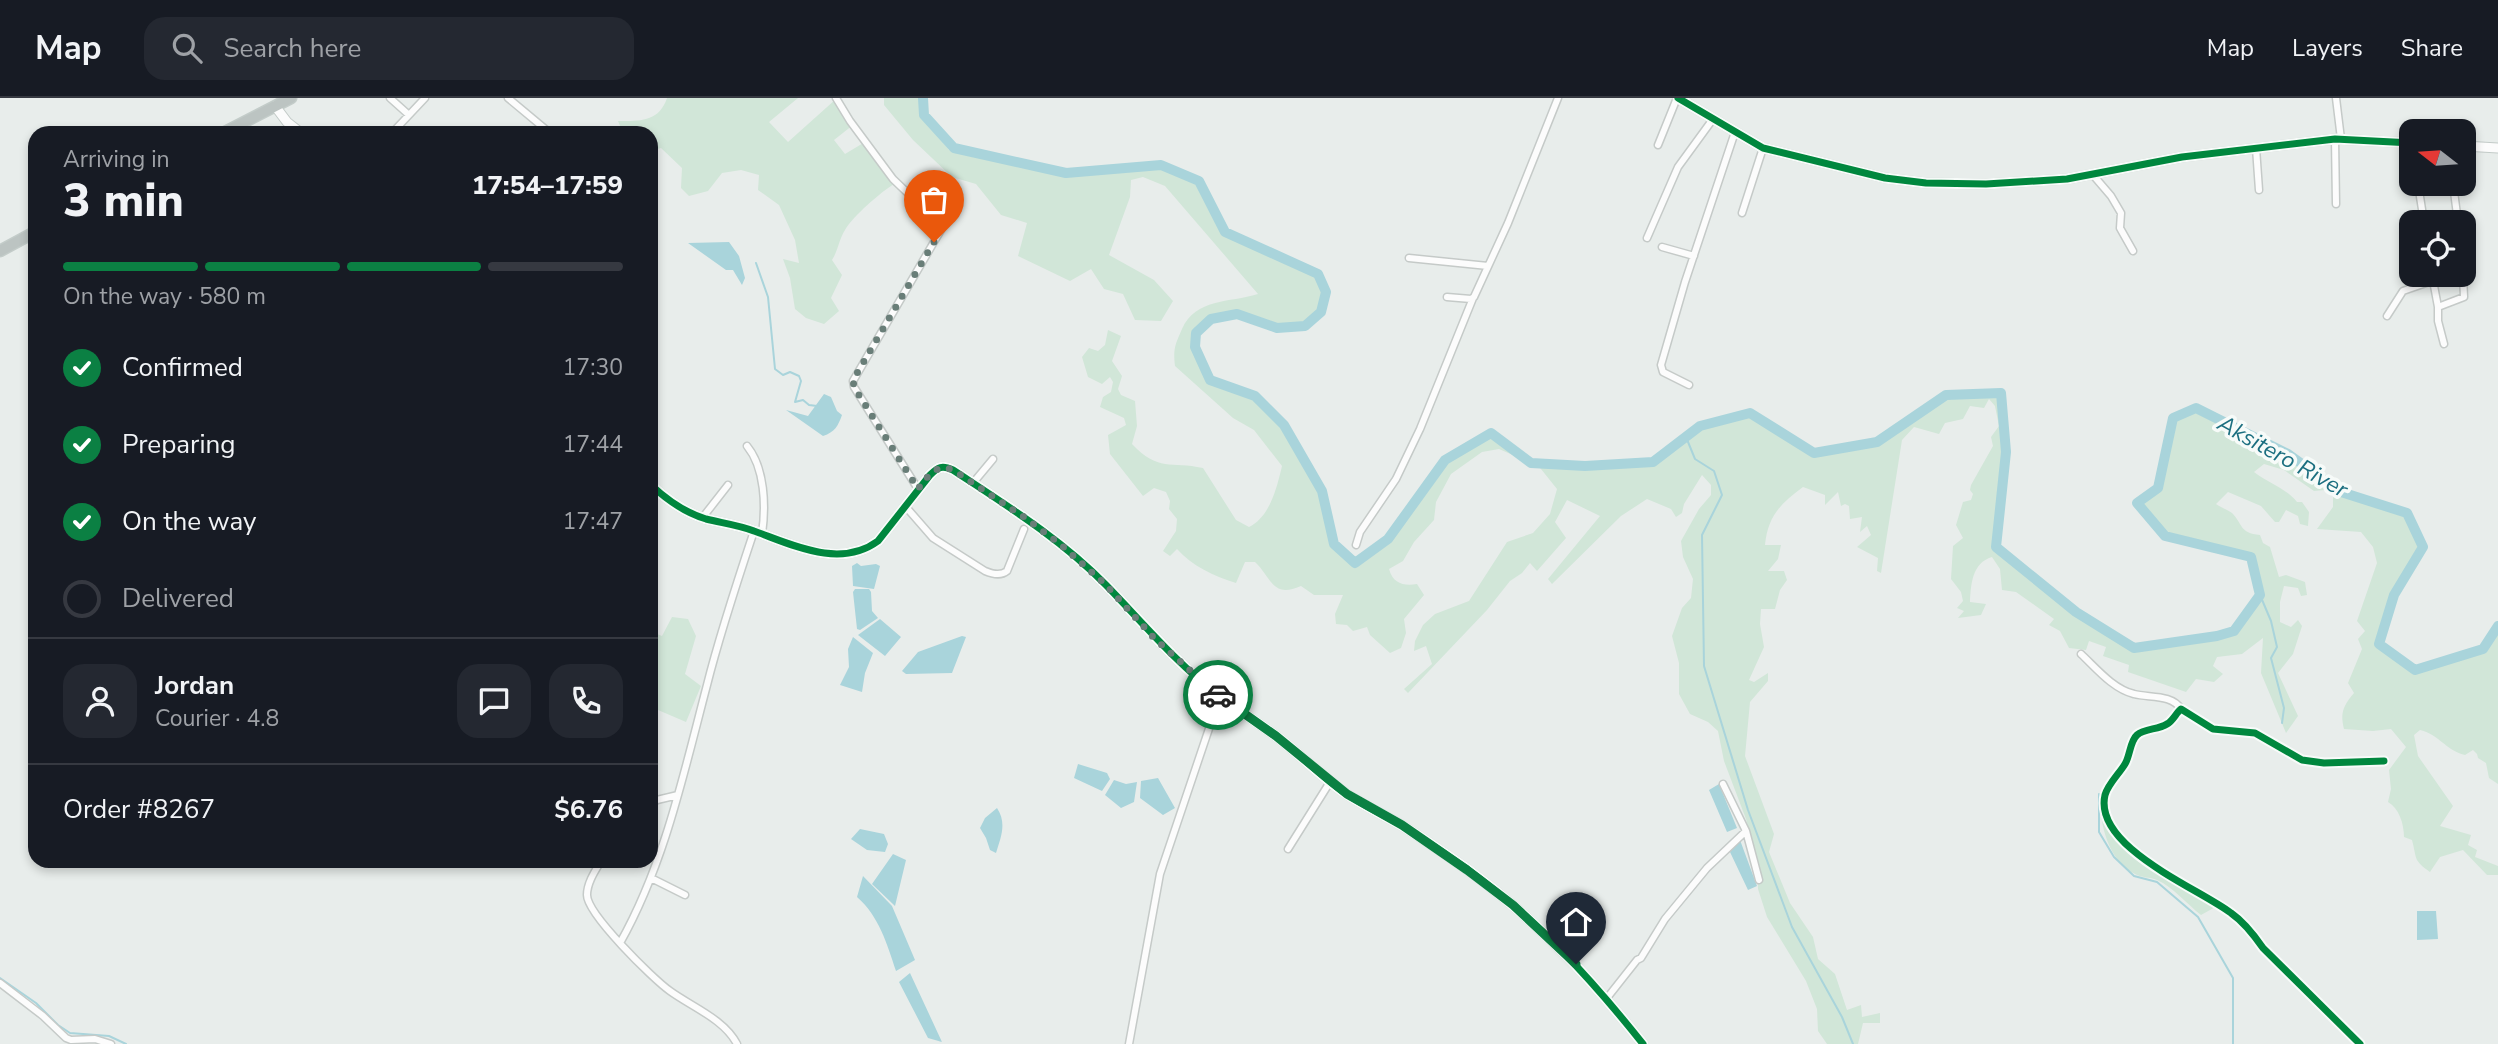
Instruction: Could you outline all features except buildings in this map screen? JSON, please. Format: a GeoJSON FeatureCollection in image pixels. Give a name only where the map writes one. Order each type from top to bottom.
{"type":"FeatureCollection","features":[{"type":"Feature","properties":{"kind":"highway"},"geometry":{"type":"LineString","coordinates":[[236,126],[291,98]]}},
{"type":"Feature","properties":{"kind":"highway"},"geometry":{"type":"LineString","coordinates":[[0,251],[28,236]]}},
{"type":"Feature","properties":{"kind":"street"},"geometry":{"type":"LineString","coordinates":[[390,98],[409,115]]}},
{"type":"Feature","properties":{"kind":"street"},"geometry":{"type":"LineString","coordinates":[[399,126],[425,98]]}},
{"type":"Feature","properties":{"kind":"street"},"geometry":{"type":"LineString","coordinates":[[508,98],[542,126]]}},
{"type":"Feature","properties":{"kind":"street"},"geometry":{"type":"LineString","coordinates":[[836,98],[893,179],[945,223]]}},
{"type":"Feature","properties":{"kind":"street"},"geometry":{"type":"LineString","coordinates":[[1356,545],[1360,532],[1396,479],[1420,429],[1472,298],[1558,98]]}},
{"type":"Feature","properties":{"kind":"street"},"geometry":{"type":"LineString","coordinates":[[1658,145],[1678,98],[1763,148],[1877,176],[1919,182],[1996,183],[2067,179],[2182,157],[2256,148],[2338,139],[2399,142]]}},
{"type":"Feature","properties":{"kind":"street"},"geometry":{"type":"LineString","coordinates":[[2336,98],[2336,204]]}},
{"type":"Feature","properties":{"kind":"street"},"geometry":{"type":"LineString","coordinates":[[275,106],[292,126]]}},
{"type":"Feature","properties":{"kind":"street"},"geometry":{"type":"LineString","coordinates":[[1647,238],[1678,167],[1713,119]]}},
{"type":"Feature","properties":{"kind":"street"},"geometry":{"type":"LineString","coordinates":[[1689,385],[1666,374],[1661,365],[1735,132]]}},
{"type":"Feature","properties":{"kind":"street"},"geometry":{"type":"LineString","coordinates":[[2476,147],[2498,148]]}},
{"type":"Feature","properties":{"kind":"street"},"geometry":{"type":"LineString","coordinates":[[1742,213],[1763,148]]}},
{"type":"Feature","properties":{"kind":"street"},"geometry":{"type":"LineString","coordinates":[[2256,148],[2259,190]]}},
{"type":"Feature","properties":{"kind":"street"},"geometry":{"type":"LineString","coordinates":[[2093,176],[2111,196],[2121,213],[2120,228],[2133,251]]}},
{"type":"Feature","properties":{"kind":"street"},"geometry":{"type":"LineString","coordinates":[[918,489],[854,387],[853,380],[956,200]]}},
{"type":"Feature","properties":{"kind":"street"},"geometry":{"type":"LineString","coordinates":[[1662,247],[1694,256]]}},
{"type":"Feature","properties":{"kind":"street"},"geometry":{"type":"LineString","coordinates":[[1409,258],[1488,266]]}},
{"type":"Feature","properties":{"kind":"street"},"geometry":{"type":"LineString","coordinates":[[2387,316],[2403,291],[2414,287]]}},
{"type":"Feature","properties":{"kind":"street"},"geometry":{"type":"LineString","coordinates":[[2434,287],[2444,344]]}},
{"type":"Feature","properties":{"kind":"street"},"geometry":{"type":"LineString","coordinates":[[2438,307],[2465,297],[2464,287]]}},
{"type":"Feature","properties":{"kind":"street"},"geometry":{"type":"LineString","coordinates":[[1447,297],[1472,298]]}},
{"type":"Feature","properties":{"kind":"street"},"geometry":{"type":"LineString","coordinates":[[658,856],[678,795],[719,637],[764,514],[758,464],[747,446]]}},
{"type":"Feature","properties":{"kind":"street"},"geometry":{"type":"LineString","coordinates":[[973,483],[993,459]]}},
{"type":"Feature","properties":{"kind":"street"},"geometry":{"type":"LineString","coordinates":[[658,490],[682,508],[703,517],[835,555],[857,552],[878,541],[918,489],[938,468],[944,466],[1024,517],[1060,544],[1105,584],[1155,639],[1220,696],[1276,736],[1330,782],[1402,825],[1513,905],[1562,949],[1643,1044]]}},
{"type":"Feature","properties":{"kind":"street"},"geometry":{"type":"LineString","coordinates":[[703,517],[728,485]]}},
{"type":"Feature","properties":{"kind":"street"},"geometry":{"type":"LineString","coordinates":[[906,507],[933,538],[985,572],[1007,571],[1024,528]]}},
{"type":"Feature","properties":{"kind":"street"},"geometry":{"type":"LineString","coordinates":[[2081,654],[2120,688],[2134,694],[2176,702],[2180,709]]}},
{"type":"Feature","properties":{"kind":"street"},"geometry":{"type":"LineString","coordinates":[[1129,1044],[1160,874],[1220,696]]}},
{"type":"Feature","properties":{"kind":"street"},"geometry":{"type":"LineString","coordinates":[[2180,709],[2187,710],[2213,729],[2255,733],[2302,760],[2324,763],[2384,761]]}},
{"type":"Feature","properties":{"kind":"street"},"geometry":{"type":"LineString","coordinates":[[2180,709],[2166,725],[2138,734],[2134,738],[2125,764],[2105,792],[2106,814],[2113,831],[2141,857],[2232,914],[2360,1044]]}},
{"type":"Feature","properties":{"kind":"street"},"geometry":{"type":"LineString","coordinates":[[1289,849],[1330,782]]}},
{"type":"Feature","properties":{"kind":"street"},"geometry":{"type":"LineString","coordinates":[[1723,785],[1746,831],[1759,880]]}},
{"type":"Feature","properties":{"kind":"street"},"geometry":{"type":"LineString","coordinates":[[658,800],[678,795]]}},
{"type":"Feature","properties":{"kind":"street"},"geometry":{"type":"LineString","coordinates":[[1606,998],[1641,958],[1665,919],[1707,868],[1746,831]]}},
{"type":"Feature","properties":{"kind":"street"},"geometry":{"type":"LineString","coordinates":[[597,868],[591,878],[587,897],[589,905],[620,943],[668,990],[719,1024],[732,1035],[737,1044]]}},
{"type":"Feature","properties":{"kind":"street"},"geometry":{"type":"LineString","coordinates":[[620,943],[633,920],[654,868]]}},
{"type":"Feature","properties":{"kind":"street"},"geometry":{"type":"LineString","coordinates":[[651,878],[685,895]]}},
{"type":"Feature","properties":{"kind":"street"},"geometry":{"type":"LineString","coordinates":[[0,983],[43,1016],[65,1038],[111,1044]]}},
{"type":"Feature","properties":{"kind":"green space"},"geometry":{"type":"Polygon","coordinates":[[[667,98],[798,98],[769,122],[788,142],[836,99],[853,125],[834,140],[845,154],[865,142],[894,184],[861,211],[843,234],[832,260],[842,275],[831,298],[839,311],[824,324],[806,318],[795,309],[790,278],[783,259],[799,263],[795,240],[779,205],[758,190],[759,175],[741,170],[722,173],[708,191],[689,196],[681,188],[682,168],[661,148],[658,149],[658,126],[620,126],[618,121],[648,118],[664,106],[667,98]]]}},
{"type":"Feature","properties":{"kind":"green space"},"geometry":{"type":"Polygon","coordinates":[[[884,98],[919,98],[921,115],[949,150],[1064,177],[1132,171],[1161,165],[1199,181],[1225,232],[1318,274],[1326,292],[1321,312],[1305,326],[1277,328],[1236,314],[1211,319],[1197,333],[1195,347],[1210,380],[1255,396],[1284,425],[1322,491],[1334,544],[1355,563],[1388,539],[1445,460],[1491,433],[1531,463],[1499,449],[1482,452],[1451,474],[1436,502],[1434,520],[1414,542],[1403,561],[1389,569],[1396,581],[1408,585],[1417,584],[1424,595],[1404,619],[1406,633],[1401,648],[1390,653],[1370,635],[1367,627],[1353,631],[1347,625],[1336,624],[1335,614],[1343,595],[1314,595],[1301,586],[1284,590],[1278,588],[1255,562],[1245,562],[1236,583],[1204,570],[1189,561],[1177,549],[1170,556],[1163,551],[1176,531],[1177,519],[1169,509],[1170,501],[1166,492],[1154,488],[1143,496],[1110,454],[1108,435],[1126,425],[1124,418],[1100,407],[1103,397],[1111,392],[1113,382],[1110,377],[1102,384],[1088,377],[1082,357],[1089,348],[1098,351],[1105,345],[1108,330],[1121,336],[1112,361],[1122,376],[1118,389],[1121,395],[1135,401],[1137,426],[1132,444],[1141,453],[1165,464],[1203,468],[1236,520],[1249,527],[1267,509],[1282,466],[1254,430],[1233,418],[1175,366],[1174,351],[1178,339],[1188,319],[1196,312],[1214,303],[1258,294],[1165,186],[1143,177],[1131,180],[1130,197],[1109,255],[1154,280],[1173,301],[1161,321],[1135,320],[1123,294],[1104,289],[1091,269],[1070,281],[1018,256],[1027,223],[1001,215],[976,184],[952,177],[913,140],[884,105],[884,98]]]}},
{"type":"Feature","properties":{"kind":"green space"},"geometry":{"type":"Polygon","coordinates":[[[2001,393],[2006,452],[1996,548],[2076,612],[2138,647],[2217,636],[2234,631],[2260,595],[2251,557],[2165,536],[2137,503],[2155,490],[2173,418],[2196,408],[2288,454],[2341,492],[2407,513],[2423,547],[2394,595],[2380,645],[2415,670],[2483,649],[2498,626],[2498,784],[2489,778],[2486,763],[2478,758],[2473,750],[2465,755],[2452,750],[2427,732],[2420,730],[2414,735],[2418,756],[2453,806],[2440,826],[2471,835],[2468,845],[2477,850],[2475,857],[2498,866],[2498,875],[2487,875],[2463,850],[2440,857],[2430,872],[2421,865],[2416,859],[2412,840],[2404,837],[2398,812],[2388,802],[2391,789],[2389,770],[2406,747],[2391,729],[2344,729],[2343,710],[2354,693],[2348,683],[2362,649],[2358,639],[2365,631],[2357,621],[2377,563],[2373,547],[2361,532],[2317,529],[2333,507],[2333,495],[2325,490],[2314,491],[2284,470],[2264,464],[2254,472],[2288,493],[2297,502],[2302,502],[2309,512],[2308,526],[2300,524],[2298,516],[2286,510],[2279,522],[2275,522],[2261,506],[2228,492],[2216,504],[2232,513],[2245,530],[2260,535],[2263,543],[2270,547],[2279,577],[2286,575],[2305,582],[2307,595],[2301,596],[2298,588],[2284,586],[2280,602],[2280,622],[2291,627],[2298,620],[2302,626],[2293,654],[2278,673],[2298,716],[2286,733],[2261,673],[2263,638],[2242,654],[2217,657],[2213,666],[2223,674],[2214,682],[2196,679],[2186,692],[2128,672],[2129,665],[2103,656],[2106,647],[2089,641],[2086,650],[2069,648],[2060,631],[2049,625],[2054,619],[2016,592],[2002,590],[2000,569],[1992,557],[1980,564],[1972,581],[1970,602],[1986,604],[1981,615],[1958,618],[1964,611],[1957,608],[1963,601],[1961,592],[1951,579],[1953,546],[1963,538],[1956,525],[1963,502],[1971,500],[1971,485],[1993,446],[1991,437],[1999,426],[1995,406],[1989,399],[1984,408],[1970,406],[1963,419],[1945,423],[1939,434],[1914,427],[1902,440],[1881,573],[1877,571],[1878,558],[1857,547],[1871,535],[1867,526],[1860,532],[1862,517],[1850,519],[1849,506],[1841,506],[1838,492],[1825,505],[1825,495],[1803,487],[1777,511],[1767,535],[1765,545],[1781,545],[1778,559],[1768,571],[1784,571],[1787,580],[1780,590],[1775,609],[1761,609],[1760,624],[1764,647],[1749,680],[1754,682],[1768,673],[1768,681],[1750,702],[1745,756],[1774,834],[1769,852],[1790,903],[1813,937],[1818,959],[1835,974],[1847,1010],[1861,1005],[1862,1017],[1880,1013],[1880,1023],[1863,1023],[1858,1044],[1827,1044],[1818,1031],[1817,1009],[1806,981],[1767,917],[1758,889],[1757,860],[1746,819],[1724,761],[1718,731],[1708,722],[1690,714],[1679,694],[1679,663],[1672,636],[1682,608],[1691,598],[1693,579],[1683,557],[1681,541],[1699,509],[1711,495],[1711,485],[1702,475],[1684,504],[1682,513],[1676,517],[1671,509],[1647,499],[1621,516],[1552,584],[1548,579],[1600,516],[1567,500],[1555,522],[1566,538],[1537,571],[1530,563],[1510,581],[1487,610],[1408,693],[1404,689],[1432,664],[1426,646],[1414,651],[1415,641],[1423,625],[1435,614],[1469,601],[1507,542],[1533,533],[1550,514],[1557,489],[1537,464],[1653,462],[1700,426],[1750,413],[1814,453],[1877,442],[1946,395],[2001,393]]]}},
{"type":"Feature","properties":{"kind":"green space"},"geometry":{"type":"Polygon","coordinates":[[[672,617],[688,619],[696,636],[685,674],[701,686],[686,722],[658,710],[658,634],[662,636],[672,617]]]}},
{"type":"Feature","properties":{"kind":"green space"},"geometry":{"type":"Polygon","coordinates":[[[2101,813],[2113,835],[2139,861],[2219,905],[2201,915],[2163,883],[2127,869],[2110,848],[2101,813]]]}},
{"type":"Feature","properties":{"kind":"water"},"geometry":{"type":"Polygon","coordinates":[[[729,242],[739,256],[745,278],[742,285],[733,270],[726,270],[688,243],[729,242]]]}},
{"type":"Feature","properties":{"kind":"water"},"geometry":{"type":"Polygon","coordinates":[[[824,394],[831,397],[837,411],[842,415],[835,428],[823,436],[786,410],[808,416],[824,394]]]}},
{"type":"Feature","properties":{"kind":"water"},"geometry":{"type":"Polygon","coordinates":[[[857,563],[861,566],[880,566],[874,589],[853,586],[852,566],[857,563]]]}},
{"type":"Feature","properties":{"kind":"water"},"geometry":{"type":"Polygon","coordinates":[[[855,589],[869,589],[872,611],[878,618],[860,630],[857,629],[853,592],[855,589]]]}},
{"type":"Feature","properties":{"kind":"water"},"geometry":{"type":"Polygon","coordinates":[[[880,619],[901,637],[885,656],[858,635],[880,619]]]}},
{"type":"Feature","properties":{"kind":"water"},"geometry":{"type":"Polygon","coordinates":[[[962,636],[966,637],[952,673],[906,674],[902,671],[918,652],[962,636]]]}},
{"type":"Feature","properties":{"kind":"water"},"geometry":{"type":"Polygon","coordinates":[[[853,637],[873,653],[865,673],[862,692],[840,685],[849,667],[848,649],[853,637]]]}},
{"type":"Feature","properties":{"kind":"water"},"geometry":{"type":"Polygon","coordinates":[[[1078,764],[1107,773],[1110,779],[1102,791],[1074,778],[1078,764]]]}},
{"type":"Feature","properties":{"kind":"water"},"geometry":{"type":"Polygon","coordinates":[[[1158,778],[1175,808],[1163,815],[1140,798],[1141,781],[1158,778]]]}},
{"type":"Feature","properties":{"kind":"water"},"geometry":{"type":"Polygon","coordinates":[[[1114,780],[1126,784],[1137,782],[1134,802],[1121,808],[1105,795],[1114,780]]]}},
{"type":"Feature","properties":{"kind":"water"},"geometry":{"type":"Polygon","coordinates":[[[1719,784],[1737,828],[1727,832],[1709,790],[1719,784]]]}},
{"type":"Feature","properties":{"kind":"water"},"geometry":{"type":"Polygon","coordinates":[[[997,808],[1002,825],[996,853],[990,850],[980,828],[985,818],[997,808]]]}},
{"type":"Feature","properties":{"kind":"water"},"geometry":{"type":"Polygon","coordinates":[[[860,829],[884,834],[888,844],[885,852],[867,850],[851,839],[860,829]]]}},
{"type":"Feature","properties":{"kind":"water"},"geometry":{"type":"Polygon","coordinates":[[[1740,840],[1757,886],[1748,890],[1730,852],[1740,840]]]}},
{"type":"Feature","properties":{"kind":"water"},"geometry":{"type":"Polygon","coordinates":[[[893,854],[906,860],[895,906],[872,884],[893,854]]]}},
{"type":"Feature","properties":{"kind":"water"},"geometry":{"type":"Polygon","coordinates":[[[863,876],[892,906],[915,960],[896,971],[877,922],[857,897],[863,876]]]}},
{"type":"Feature","properties":{"kind":"water"},"geometry":{"type":"Polygon","coordinates":[[[2417,911],[2436,911],[2438,939],[2417,940],[2417,911]]]}},
{"type":"Feature","properties":{"kind":"water"},"geometry":{"type":"Polygon","coordinates":[[[910,973],[942,1042],[928,1038],[899,982],[910,973]]]}},
{"type":"Feature","properties":{"kind":"waterway","name":"Aksitero River"},"geometry":{"type":"LineString","coordinates":[[923,98],[924,115],[954,148],[1066,173],[1161,165],[1199,181],[1225,232],[1318,274],[1326,292],[1321,312],[1305,326],[1277,328],[1237,314],[1211,319],[1196,333],[1195,347],[1210,380],[1255,396],[1284,425],[1322,491],[1334,544],[1355,563],[1388,539],[1445,460],[1491,433],[1531,463],[1585,466],[1653,462],[1700,426],[1750,413],[1814,453],[1877,442],[1946,395],[2001,393],[2006,452],[1996,547],[2076,612],[2134,648],[2234,631],[2260,595],[2251,557],[2165,536],[2137,503],[2158,488],[2173,418],[2196,408],[2288,454],[2341,492],[2407,513],[2423,547],[2394,595],[2379,644],[2415,670],[2483,649],[2498,626]]}},
{"type":"Feature","properties":{"kind":"waterway"},"geometry":{"type":"LineString","coordinates":[[756,263],[768,297],[775,369],[783,375],[790,372],[799,376],[801,381],[795,402],[803,400],[809,405],[817,406]]}},
{"type":"Feature","properties":{"kind":"waterway"},"geometry":{"type":"LineString","coordinates":[[1686,437],[1695,459],[1714,471],[1722,495],[1702,535],[1704,666],[1748,810],[1792,927],[1842,1017],[1853,1044]]}},
{"type":"Feature","properties":{"kind":"waterway"},"geometry":{"type":"LineString","coordinates":[[2260,595],[2271,621],[2277,647],[2271,658],[2284,708],[2282,723]]}},
{"type":"Feature","properties":{"kind":"waterway"},"geometry":{"type":"LineString","coordinates":[[2099,794],[2099,832],[2114,857],[2134,876],[2157,882],[2198,917],[2233,978],[2233,1044]]}},
{"type":"Feature","properties":{"kind":"waterway"},"geometry":{"type":"LineString","coordinates":[[0,978],[36,1003],[70,1033],[109,1036],[126,1044]]}},
{"type":"Feature","properties":{"kind":"cycle path"},"geometry":{"type":"LineString","coordinates":[[1678,98],[1763,148],[1885,178],[1926,183],[1986,184],[2067,179],[2182,157],[2335,139],[2399,142]]}},
{"type":"Feature","properties":{"kind":"cycle path"},"geometry":{"type":"LineString","coordinates":[[658,491],[677,505],[706,519],[742,527],[816,552],[848,553],[878,541],[935,470],[943,467],[953,470],[1032,523],[1089,568],[1174,656],[1219,696],[1276,736],[1345,793],[1426,841],[1493,889],[1561,950],[1643,1044]]}},
{"type":"Feature","properties":{"kind":"cycle path"},"geometry":{"type":"LineString","coordinates":[[2360,1044],[2263,948],[2236,917],[2131,849],[2115,832],[2106,814],[2105,795],[2125,764],[2137,735],[2167,724],[2181,709],[2213,729],[2255,733],[2302,760],[2324,763],[2384,761]]}},
{"type":"Feature","properties":{"kind":"way so far"},"geometry":{"type":"LineString","coordinates":[[934,242],[853,380],[854,387],[892,449],[918,489],[930,475],[944,466],[1024,517],[1060,544],[1105,584],[1155,639],[1218,695]]}},
{"type":"Feature","properties":{"kind":"route"},"geometry":{"type":"LineString","coordinates":[[1218,695],[1276,736],[1347,794],[1402,825],[1467,870],[1513,905],[1576,964]]}}]}
